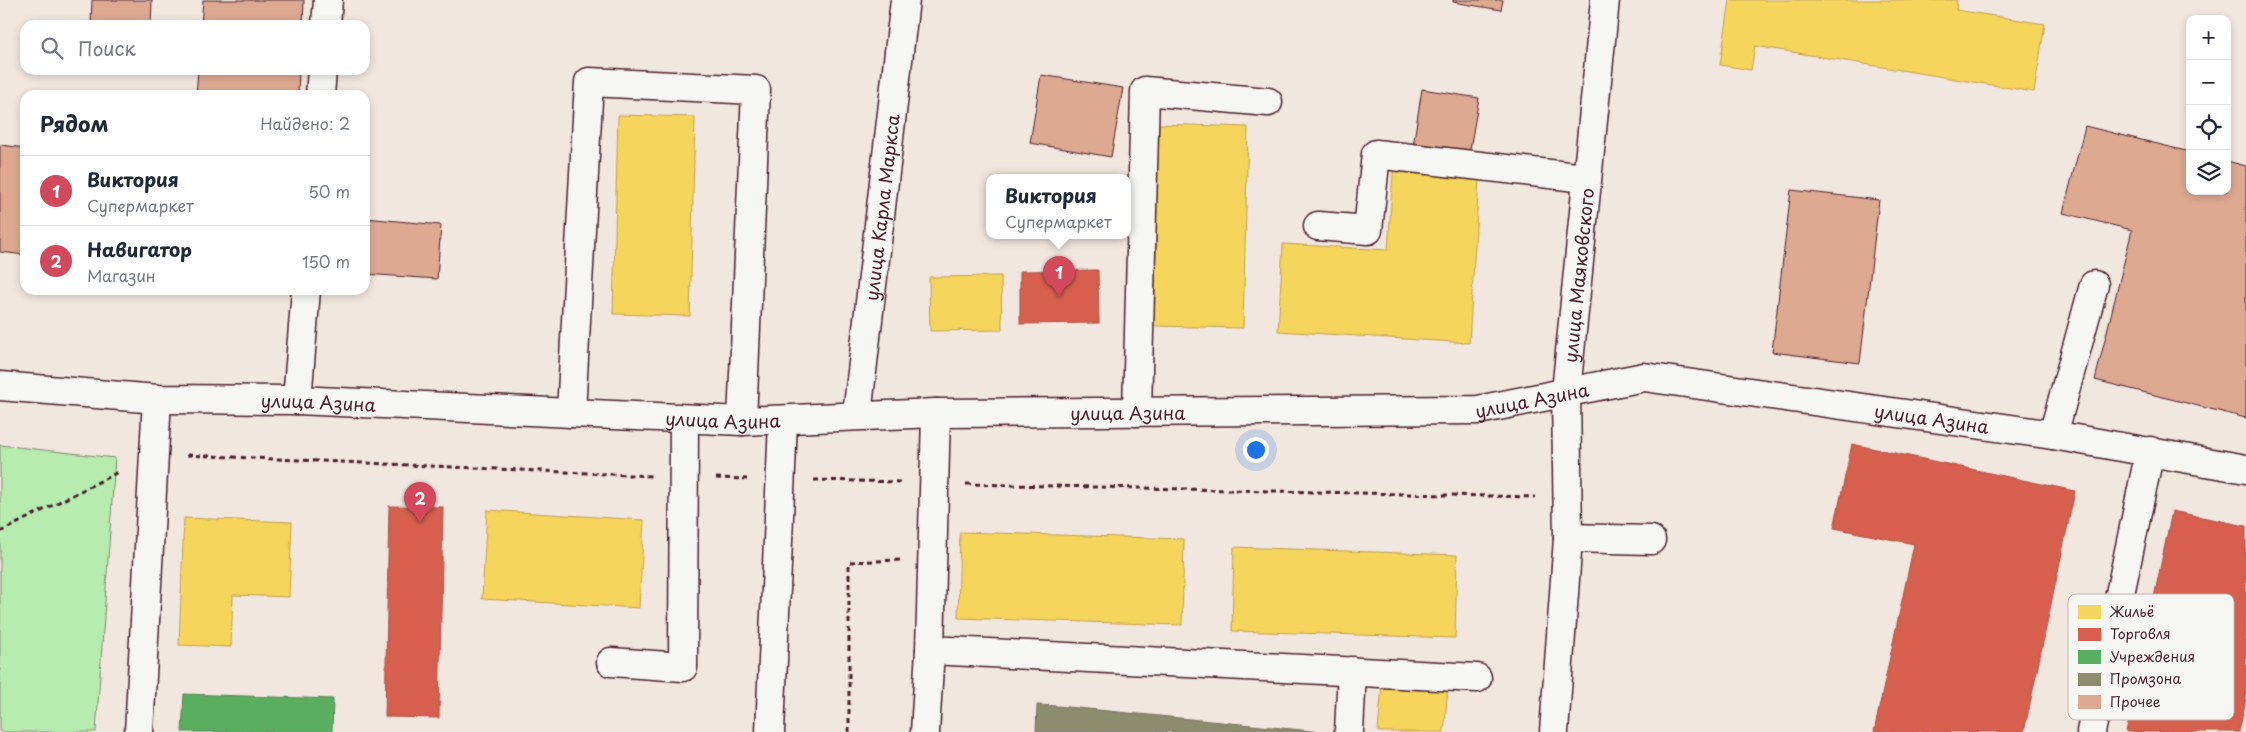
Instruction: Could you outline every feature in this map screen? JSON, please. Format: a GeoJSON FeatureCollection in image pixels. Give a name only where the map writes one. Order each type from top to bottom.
{"type":"FeatureCollection","features":[{"type":"Feature","properties":{"kind":"street"},"geometry":{"type":"LineString","coordinates":[[326,20],[328,0]]}},
{"type":"Feature","properties":{"kind":"street","name":"улица Карла Маркса"},"geometry":{"type":"LineString","coordinates":[[857,416],[905,0]]}},
{"type":"Feature","properties":{"kind":"street","name":"улица Маяковского"},"geometry":{"type":"LineString","coordinates":[[1554,732],[1568,538],[1566,392],[1585,178],[1605,0]]}},
{"type":"Feature","properties":{"kind":"street"},"geometry":{"type":"LineString","coordinates":[[320,90],[322,75]]}},
{"type":"Feature","properties":{"kind":"street"},"geometry":{"type":"LineString","coordinates":[[571,413],[590,82],[746,89],[756,90],[742,421]]}},
{"type":"Feature","properties":{"kind":"street"},"geometry":{"type":"LineString","coordinates":[[1137,412],[1145,91],[1268,102]]}},
{"type":"Feature","properties":{"kind":"street"},"geometry":{"type":"LineString","coordinates":[[1318,226],[1368,230],[1376,154],[1585,178]]}},
{"type":"Feature","properties":{"kind":"street"},"geometry":{"type":"LineString","coordinates":[[2053,435],[2094,285]]}},
{"type":"Feature","properties":{"kind":"street"},"geometry":{"type":"LineString","coordinates":[[298,400],[306,295]]}},
{"type":"Feature","properties":{"kind":"street","name":"улица Азина"},"geometry":{"type":"LineString","coordinates":[[0,386],[157,399],[298,400],[684,419],[784,421],[936,413],[1478,410],[1644,377],[2053,435],[2246,469]]}},
{"type":"Feature","properties":{"kind":"street"},"geometry":{"type":"LineString","coordinates":[[139,732],[157,399]]}},
{"type":"Feature","properties":{"kind":"street"},"geometry":{"type":"LineString","coordinates":[[925,732],[930,650],[936,413]]}},
{"type":"Feature","properties":{"kind":"street"},"geometry":{"type":"LineString","coordinates":[[611,662],[683,667],[684,419]]}},
{"type":"Feature","properties":{"kind":"street"},"geometry":{"type":"LineString","coordinates":[[770,732],[784,421]]}},
{"type":"Feature","properties":{"kind":"street"},"geometry":{"type":"LineString","coordinates":[[2120,594],[2150,451]]}},
{"type":"Feature","properties":{"kind":"street"},"geometry":{"type":"LineString","coordinates":[[1568,538],[1651,540]]}},
{"type":"Feature","properties":{"kind":"street"},"geometry":{"type":"LineString","coordinates":[[930,650],[1477,678]]}},
{"type":"Feature","properties":{"kind":"street"},"geometry":{"type":"LineString","coordinates":[[1349,732],[1352,671]]}},
{"type":"Feature","properties":{"kind":"path"},"geometry":{"type":"LineString","coordinates":[[849,732],[849,562],[907,560]]}},
{"type":"Feature","properties":{"kind":"green space"},"geometry":{"type":"Polygon","coordinates":[[[0,445],[115,458],[96,732],[0,732],[0,445]]]}},
{"type":"Feature","properties":{"kind":"building: Жильё"},"geometry":{"type":"Polygon","coordinates":[[[1730,0],[1957,0],[1956,10],[2045,24],[2034,92],[1755,46],[1751,70],[1720,65],[1730,0]]]}},
{"type":"Feature","properties":{"kind":"building: Жильё"},"geometry":{"type":"Polygon","coordinates":[[[618,115],[695,117],[690,316],[613,314],[618,115]]]}},
{"type":"Feature","properties":{"kind":"building: Жильё"},"geometry":{"type":"Polygon","coordinates":[[[1159,124],[1248,127],[1243,328],[1154,326],[1159,124]]]}},
{"type":"Feature","properties":{"kind":"building: Жильё"},"geometry":{"type":"Polygon","coordinates":[[[1393,172],[1479,178],[1469,343],[1278,331],[1283,244],[1388,250],[1393,172]]]}},
{"type":"Feature","properties":{"kind":"building: Жильё"},"geometry":{"type":"Polygon","coordinates":[[[1001,276],[1002,330],[930,331],[929,277],[1001,276]]]}},
{"type":"Feature","properties":{"kind":"building: Жильё"},"geometry":{"type":"Polygon","coordinates":[[[487,510],[644,520],[639,608],[482,599],[487,510]]]}},
{"type":"Feature","properties":{"kind":"building: Жильё"},"geometry":{"type":"Polygon","coordinates":[[[184,518],[292,522],[289,597],[233,595],[231,647],[179,645],[184,518]]]}},
{"type":"Feature","properties":{"kind":"building: Жильё"},"geometry":{"type":"Polygon","coordinates":[[[960,532],[1184,539],[1182,625],[958,618],[960,532]]]}},
{"type":"Feature","properties":{"kind":"building: Жильё"},"geometry":{"type":"Polygon","coordinates":[[[1234,547],[1457,555],[1455,638],[1232,631],[1234,547]]]}},
{"type":"Feature","properties":{"kind":"building: Жильё"},"geometry":{"type":"Polygon","coordinates":[[[1382,684],[1448,689],[1444,732],[1378,732],[1382,684]]]}},
{"type":"Feature","properties":{"kind":"building: Торговля"},"geometry":{"type":"Polygon","coordinates":[[[1098,270],[1099,323],[1020,324],[1020,271],[1098,270]]]}},
{"type":"Feature","properties":{"kind":"building: Торговля"},"geometry":{"type":"Polygon","coordinates":[[[1852,444],[2075,491],[2024,732],[1874,732],[1914,544],[1834,528],[1852,444]]]}},
{"type":"Feature","properties":{"kind":"building: Торговля"},"geometry":{"type":"Polygon","coordinates":[[[389,506],[443,507],[439,718],[385,717],[389,506]]]}},
{"type":"Feature","properties":{"kind":"building: Торговля"},"geometry":{"type":"Polygon","coordinates":[[[2172,511],[2246,526],[2246,699],[2239,732],[2126,732],[2128,720],[2234,720],[2234,594],[2155,594],[2172,511]]]}},
{"type":"Feature","properties":{"kind":"building: Учреждения"},"geometry":{"type":"Polygon","coordinates":[[[184,694],[333,699],[332,732],[182,732],[184,694]]]}},
{"type":"Feature","properties":{"kind":"building: Промзона"},"geometry":{"type":"Polygon","coordinates":[[[1037,705],[1057,706],[1322,732],[1036,732],[1037,705]]]}},
{"type":"Feature","properties":{"kind":"building: Прочее"},"geometry":{"type":"Polygon","coordinates":[[[92,0],[152,0],[151,20],[91,20],[92,0]]]}},
{"type":"Feature","properties":{"kind":"building: Прочее"},"geometry":{"type":"Polygon","coordinates":[[[203,0],[304,0],[303,20],[201,20],[203,0]]]}},
{"type":"Feature","properties":{"kind":"building: Прочее"},"geometry":{"type":"Polygon","coordinates":[[[1453,0],[1503,0],[1501,10],[1453,2],[1453,0]]]}},
{"type":"Feature","properties":{"kind":"building: Прочее"},"geometry":{"type":"Polygon","coordinates":[[[198,75],[299,75],[298,90],[196,90],[198,75]]]}},
{"type":"Feature","properties":{"kind":"building: Прочее"},"geometry":{"type":"Polygon","coordinates":[[[1041,75],[1123,88],[1111,157],[1030,143],[1041,75]]]}},
{"type":"Feature","properties":{"kind":"building: Прочее"},"geometry":{"type":"Polygon","coordinates":[[[1422,89],[1479,98],[1469,155],[1413,146],[1422,89]]]}},
{"type":"Feature","properties":{"kind":"building: Прочее"},"geometry":{"type":"Polygon","coordinates":[[[2085,126],[2186,151],[2186,195],[2231,195],[2231,162],[2246,166],[2246,418],[2095,380],[2132,230],[2063,213],[2085,126]]]}},
{"type":"Feature","properties":{"kind":"building: Прочее"},"geometry":{"type":"Polygon","coordinates":[[[0,145],[20,147],[20,254],[0,252],[0,145]]]}},
{"type":"Feature","properties":{"kind":"building: Прочее"},"geometry":{"type":"Polygon","coordinates":[[[1791,190],[1879,200],[1860,363],[1772,352],[1791,190]]]}},
{"type":"Feature","properties":{"kind":"building: Прочее"},"geometry":{"type":"Polygon","coordinates":[[[370,218],[441,225],[437,279],[370,274],[370,218]]]}},
{"type":"Feature","properties":{"kind":"place","name":"Виктория"},"geometry":{"type":"Point","coordinates":[1059,297]}},
{"type":"Feature","properties":{"kind":"place","name":"Навигатор"},"geometry":{"type":"Point","coordinates":[420,523]}}]}
